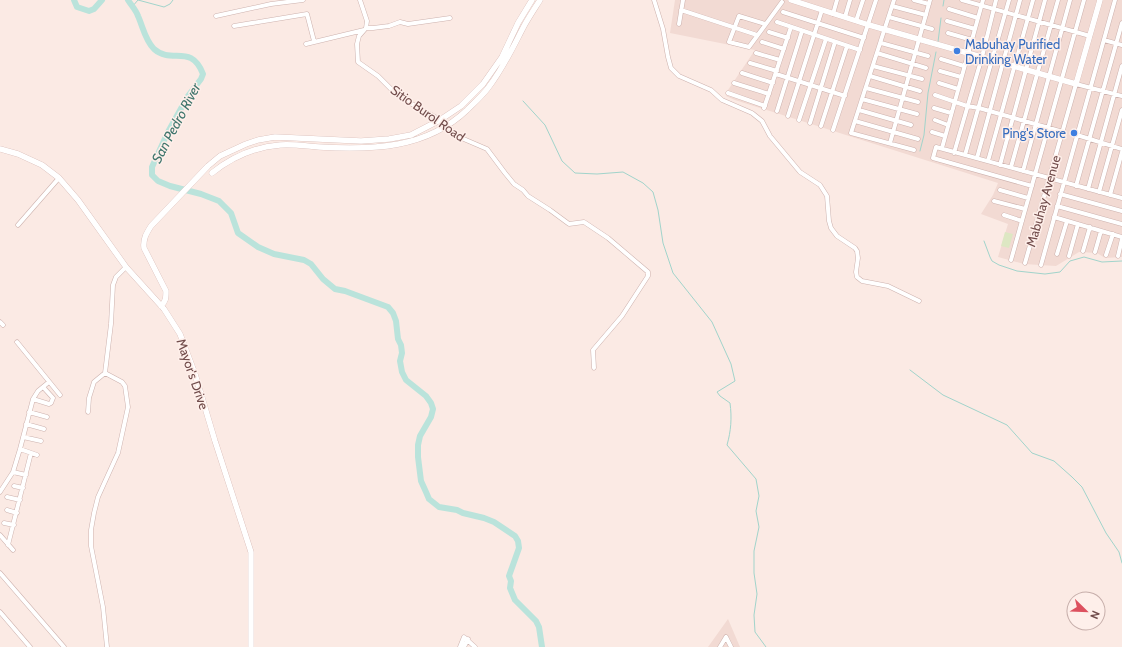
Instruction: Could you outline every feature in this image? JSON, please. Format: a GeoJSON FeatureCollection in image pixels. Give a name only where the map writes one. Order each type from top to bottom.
{"type":"FeatureCollection","features":[{"type":"Feature","properties":{"kind":"street"},"geometry":{"type":"LineString","coordinates":[[216,16],[271,4],[303,0]]}},
{"type":"Feature","properties":{"kind":"street","name":"Sitio Burol Road"},"geometry":{"type":"LineString","coordinates":[[360,0],[367,20],[365,29],[359,36],[357,44],[358,62],[378,76],[398,96],[440,120],[459,137],[487,148],[502,169],[528,196],[569,224],[584,222],[608,238],[648,272],[648,276],[622,316],[596,346],[593,356],[594,368]]}},
{"type":"Feature","properties":{"kind":"street"},"geometry":{"type":"LineString","coordinates":[[161,306],[166,298],[166,291],[144,248],[144,240],[151,226],[208,166],[220,156],[246,144],[275,137],[361,141],[389,139],[411,135],[440,120],[460,106],[483,84],[502,57],[518,23],[532,0]]}},
{"type":"Feature","properties":{"kind":"street"},"geometry":{"type":"LineString","coordinates":[[212,173],[222,165],[245,152],[279,145],[362,149],[389,146],[413,142],[446,126],[466,111],[488,89],[509,57],[525,24],[540,0]]}},
{"type":"Feature","properties":{"kind":"street"},"geometry":{"type":"LineString","coordinates":[[654,0],[663,29],[671,68],[679,76],[711,90],[722,100],[752,113],[762,121],[770,136],[800,172],[820,186],[827,196],[831,228],[837,236],[857,251],[857,277],[862,281],[888,286],[919,301]]}},
{"type":"Feature","properties":{"kind":"street"},"geometry":{"type":"LineString","coordinates":[[679,24],[683,0]]}},
{"type":"Feature","properties":{"kind":"street"},"geometry":{"type":"LineString","coordinates":[[765,24],[739,16],[729,42],[749,47],[757,36],[781,1],[786,2],[790,0],[919,40],[1122,96]]}},
{"type":"Feature","properties":{"kind":"street"},"geometry":{"type":"LineString","coordinates":[[833,14],[836,0]]}},
{"type":"Feature","properties":{"kind":"street"},"geometry":{"type":"LineString","coordinates":[[845,17],[850,0]]}},
{"type":"Feature","properties":{"kind":"street"},"geometry":{"type":"LineString","coordinates":[[856,21],[862,0]]}},
{"type":"Feature","properties":{"kind":"street"},"geometry":{"type":"LineString","coordinates":[[833,130],[876,0]]}},
{"type":"Feature","properties":{"kind":"street"},"geometry":{"type":"LineString","coordinates":[[894,0],[852,133],[914,150]]}},
{"type":"Feature","properties":{"kind":"street"},"geometry":{"type":"LineString","coordinates":[[890,143],[929,2],[914,0]]}},
{"type":"Feature","properties":{"kind":"street"},"geometry":{"type":"LineString","coordinates":[[962,0],[1090,36]]}},
{"type":"Feature","properties":{"kind":"street"},"geometry":{"type":"LineString","coordinates":[[942,148],[983,0]]}},
{"type":"Feature","properties":{"kind":"street"},"geometry":{"type":"LineString","coordinates":[[954,153],[982,57],[996,0]]}},
{"type":"Feature","properties":{"kind":"street"},"geometry":{"type":"LineString","coordinates":[[965,155],[1009,0]]}},
{"type":"Feature","properties":{"kind":"street"},"geometry":{"type":"LineString","coordinates":[[976,158],[1020,0]]}},
{"type":"Feature","properties":{"kind":"street"},"geometry":{"type":"LineString","coordinates":[[988,161],[1033,0]]}},
{"type":"Feature","properties":{"kind":"street"},"geometry":{"type":"LineString","coordinates":[[1000,164],[1045,0]]}},
{"type":"Feature","properties":{"kind":"street"},"geometry":{"type":"LineString","coordinates":[[1010,168],[1058,0]]}},
{"type":"Feature","properties":{"kind":"street"},"geometry":{"type":"LineString","coordinates":[[1023,171],[1070,0]]}},
{"type":"Feature","properties":{"kind":"street"},"geometry":{"type":"LineString","coordinates":[[1011,260],[1084,0]]}},
{"type":"Feature","properties":{"kind":"street","name":"Mabuhay Avenue"},"geometry":{"type":"LineString","coordinates":[[1025,263],[1100,0]]}},
{"type":"Feature","properties":{"kind":"street"},"geometry":{"type":"LineString","coordinates":[[1041,264],[1115,0]]}},
{"type":"Feature","properties":{"kind":"street"},"geometry":{"type":"LineString","coordinates":[[892,6],[926,15]]}},
{"type":"Feature","properties":{"kind":"street"},"geometry":{"type":"LineString","coordinates":[[949,9],[978,18]]}},
{"type":"Feature","properties":{"kind":"street"},"geometry":{"type":"LineString","coordinates":[[681,10],[757,36]]}},
{"type":"Feature","properties":{"kind":"street"},"geometry":{"type":"LineString","coordinates":[[788,116],[822,10]]}},
{"type":"Feature","properties":{"kind":"street"},"geometry":{"type":"LineString","coordinates":[[783,12],[864,38]]}},
{"type":"Feature","properties":{"kind":"street"},"geometry":{"type":"LineString","coordinates":[[234,26],[306,14],[308,15],[314,41]]}},
{"type":"Feature","properties":{"kind":"street"},"geometry":{"type":"LineString","coordinates":[[889,17],[932,29]]}},
{"type":"Feature","properties":{"kind":"street"},"geometry":{"type":"LineString","coordinates":[[306,44],[365,29],[389,26],[400,22],[408,24],[450,18]]}},
{"type":"Feature","properties":{"kind":"street"},"geometry":{"type":"LineString","coordinates":[[947,21],[975,29]]}},
{"type":"Feature","properties":{"kind":"street"},"geometry":{"type":"LineString","coordinates":[[777,22],[860,50]]}},
{"type":"Feature","properties":{"kind":"street"},"geometry":{"type":"LineString","coordinates":[[1076,186],[1122,23]]}},
{"type":"Feature","properties":{"kind":"street"},"geometry":{"type":"LineString","coordinates":[[728,93],[765,107],[791,27]]}},
{"type":"Feature","properties":{"kind":"street"},"geometry":{"type":"LineString","coordinates":[[777,111],[802,31]]}},
{"type":"Feature","properties":{"kind":"street"},"geometry":{"type":"LineString","coordinates":[[769,32],[788,38]]}},
{"type":"Feature","properties":{"kind":"street"},"geometry":{"type":"LineString","coordinates":[[948,33],[972,40]]}},
{"type":"Feature","properties":{"kind":"street"},"geometry":{"type":"LineString","coordinates":[[799,120],[826,39]]}},
{"type":"Feature","properties":{"kind":"street"},"geometry":{"type":"LineString","coordinates":[[1104,40],[1122,45]]}},
{"type":"Feature","properties":{"kind":"street"},"geometry":{"type":"LineString","coordinates":[[762,42],[784,49]]}},
{"type":"Feature","properties":{"kind":"street"},"geometry":{"type":"LineString","coordinates":[[810,123],[836,42]]}},
{"type":"Feature","properties":{"kind":"street"},"geometry":{"type":"LineString","coordinates":[[881,43],[928,56]]}},
{"type":"Feature","properties":{"kind":"street"},"geometry":{"type":"LineString","coordinates":[[821,126],[847,46]]}},
{"type":"Feature","properties":{"kind":"street"},"geometry":{"type":"LineString","coordinates":[[756,53],[780,60]]}},
{"type":"Feature","properties":{"kind":"street"},"geometry":{"type":"LineString","coordinates":[[877,54],[926,68]]}},
{"type":"Feature","properties":{"kind":"street"},"geometry":{"type":"LineString","coordinates":[[941,59],[964,66]]}},
{"type":"Feature","properties":{"kind":"street"},"geometry":{"type":"LineString","coordinates":[[750,63],[788,78],[845,96]]}},
{"type":"Feature","properties":{"kind":"street"},"geometry":{"type":"LineString","coordinates":[[873,66],[909,75],[922,80]]}},
{"type":"Feature","properties":{"kind":"street"},"geometry":{"type":"LineString","coordinates":[[1088,189],[1122,66]]}},
{"type":"Feature","properties":{"kind":"street"},"geometry":{"type":"LineString","coordinates":[[940,71],[961,77]]}},
{"type":"Feature","properties":{"kind":"street"},"geometry":{"type":"LineString","coordinates":[[742,73],[773,83]]}},
{"type":"Feature","properties":{"kind":"street"},"geometry":{"type":"LineString","coordinates":[[870,76],[920,91]]}},
{"type":"Feature","properties":{"kind":"street"},"geometry":{"type":"LineString","coordinates":[[734,82],[769,94]]}},
{"type":"Feature","properties":{"kind":"street"},"geometry":{"type":"LineString","coordinates":[[939,83],[958,89]]}},
{"type":"Feature","properties":{"kind":"street"},"geometry":{"type":"LineString","coordinates":[[866,88],[918,102]]}},
{"type":"Feature","properties":{"kind":"street"},"geometry":{"type":"LineString","coordinates":[[935,95],[967,106],[979,108],[1063,132]]}},
{"type":"Feature","properties":{"kind":"street"},"geometry":{"type":"LineString","coordinates":[[862,99],[917,114]]}},
{"type":"Feature","properties":{"kind":"street"},"geometry":{"type":"LineString","coordinates":[[934,108],[951,113]]}},
{"type":"Feature","properties":{"kind":"street"},"geometry":{"type":"LineString","coordinates":[[859,110],[911,125]]}},
{"type":"Feature","properties":{"kind":"street"},"geometry":{"type":"LineString","coordinates":[[1099,192],[1122,110]]}},
{"type":"Feature","properties":{"kind":"street"},"geometry":{"type":"LineString","coordinates":[[935,120],[948,125]]}},
{"type":"Feature","properties":{"kind":"street"},"geometry":{"type":"LineString","coordinates":[[855,121],[918,139]]}},
{"type":"Feature","properties":{"kind":"street"},"geometry":{"type":"LineString","coordinates":[[932,132],[945,136]]}},
{"type":"Feature","properties":{"kind":"street"},"geometry":{"type":"LineString","coordinates":[[1077,135],[1122,149]]}},
{"type":"Feature","properties":{"kind":"street"},"geometry":{"type":"LineString","coordinates":[[1032,186],[933,158],[936,147],[1122,198]]}},
{"type":"Feature","properties":{"kind":"street","name":"Mayor's Drive"},"geometry":{"type":"LineString","coordinates":[[0,148],[42,165],[59,178],[78,200],[126,267],[161,306],[180,334],[185,344],[250,547],[252,562],[251,647]]}},
{"type":"Feature","properties":{"kind":"street"},"geometry":{"type":"LineString","coordinates":[[1110,195],[1122,152]]}},
{"type":"Feature","properties":{"kind":"street"},"geometry":{"type":"LineString","coordinates":[[18,225],[59,178]]}},
{"type":"Feature","properties":{"kind":"street"},"geometry":{"type":"LineString","coordinates":[[1000,190],[1028,198]]}},
{"type":"Feature","properties":{"kind":"street"},"geometry":{"type":"LineString","coordinates":[[1060,194],[1122,211]]}},
{"type":"Feature","properties":{"kind":"street"},"geometry":{"type":"LineString","coordinates":[[994,201],[1025,209]]}},
{"type":"Feature","properties":{"kind":"street"},"geometry":{"type":"LineString","coordinates":[[1057,206],[1122,224]]}},
{"type":"Feature","properties":{"kind":"street"},"geometry":{"type":"LineString","coordinates":[[1004,215],[1022,221]]}},
{"type":"Feature","properties":{"kind":"street"},"geometry":{"type":"LineString","coordinates":[[1054,217],[1101,230],[1122,238],[1118,256]]}},
{"type":"Feature","properties":{"kind":"street"},"geometry":{"type":"LineString","coordinates":[[1056,254],[1067,221]]}},
{"type":"Feature","properties":{"kind":"street"},"geometry":{"type":"LineString","coordinates":[[1069,256],[1078,224]]}},
{"type":"Feature","properties":{"kind":"street"},"geometry":{"type":"LineString","coordinates":[[1082,251],[1090,227]]}},
{"type":"Feature","properties":{"kind":"street"},"geometry":{"type":"LineString","coordinates":[[1095,252],[1101,230]]}},
{"type":"Feature","properties":{"kind":"street"},"geometry":{"type":"LineString","coordinates":[[1106,255],[1113,234]]}},
{"type":"Feature","properties":{"kind":"street"},"geometry":{"type":"LineString","coordinates":[[88,412],[89,398],[94,382],[105,373],[116,277],[126,267]]}},
{"type":"Feature","properties":{"kind":"street"},"geometry":{"type":"LineString","coordinates":[[17,342],[60,395]]}},
{"type":"Feature","properties":{"kind":"street"},"geometry":{"type":"LineString","coordinates":[[105,373],[122,382],[125,386],[128,407],[118,453],[98,496],[91,530],[91,546],[103,607],[107,647]]}},
{"type":"Feature","properties":{"kind":"street"},"geometry":{"type":"LineString","coordinates":[[0,492],[13,472],[33,399],[38,391],[49,382]]}},
{"type":"Feature","properties":{"kind":"street"},"geometry":{"type":"LineString","coordinates":[[33,399],[49,404],[51,403],[53,398],[43,387]]}},
{"type":"Feature","properties":{"kind":"street"},"geometry":{"type":"LineString","coordinates":[[29,412],[47,417]]}},
{"type":"Feature","properties":{"kind":"street"},"geometry":{"type":"LineString","coordinates":[[26,424],[44,429]]}},
{"type":"Feature","properties":{"kind":"street"},"geometry":{"type":"LineString","coordinates":[[23,437],[41,441]]}},
{"type":"Feature","properties":{"kind":"street"},"geometry":{"type":"LineString","coordinates":[[20,449],[37,455]]}},
{"type":"Feature","properties":{"kind":"street"},"geometry":{"type":"LineString","coordinates":[[8,545],[31,453]]}},
{"type":"Feature","properties":{"kind":"street"},"geometry":{"type":"LineString","coordinates":[[13,472],[26,475]]}},
{"type":"Feature","properties":{"kind":"street"},"geometry":{"type":"LineString","coordinates":[[14,486],[23,488]]}},
{"type":"Feature","properties":{"kind":"street"},"geometry":{"type":"LineString","coordinates":[[7,497],[20,500]]}},
{"type":"Feature","properties":{"kind":"street"},"geometry":{"type":"LineString","coordinates":[[7,510],[17,513]]}},
{"type":"Feature","properties":{"kind":"street"},"geometry":{"type":"LineString","coordinates":[[4,523],[14,525]]}},
{"type":"Feature","properties":{"kind":"street"},"geometry":{"type":"LineString","coordinates":[[0,535],[13,550]]}},
{"type":"Feature","properties":{"kind":"street"},"geometry":{"type":"LineString","coordinates":[[0,573],[64,647]]}},
{"type":"Feature","properties":{"kind":"street"},"geometry":{"type":"LineString","coordinates":[[0,612],[30,647]]}},
{"type":"Feature","properties":{"kind":"street"},"geometry":{"type":"LineString","coordinates":[[460,647],[464,637],[468,639],[475,647]]}},
{"type":"Feature","properties":{"kind":"street"},"geometry":{"type":"LineString","coordinates":[[720,647],[726,637],[731,647]]}},
{"type":"Feature","properties":{"kind":"street"},"geometry":{"type":"LineString","coordinates":[[464,647],[468,639]]}},
{"type":"Feature","properties":{"kind":"shaded area"},"geometry":{"type":"Polygon","coordinates":[[[675,0],[1122,0],[1122,257],[1105,258],[1097,253],[1079,252],[1056,266],[1024,264],[998,257],[1008,224],[981,214],[993,195],[998,183],[726,96],[728,90],[755,50],[670,33],[675,0]]]}},
{"type":"Feature","properties":{"kind":"shaded area"},"geometry":{"type":"Polygon","coordinates":[[[728,619],[740,647],[708,647],[728,619]]]}},
{"type":"Feature","properties":{"kind":"green space"},"geometry":{"type":"Polygon","coordinates":[[[1005,232],[1013,234],[1009,248],[1001,246],[1005,232]]]}},
{"type":"Feature","properties":{"kind":"waterway","name":"San Pedro River"},"geometry":{"type":"LineString","coordinates":[[74,0],[77,7],[89,11],[94,9],[102,0]]}},
{"type":"Feature","properties":{"kind":"waterway","name":"San Pedro River"},"geometry":{"type":"LineString","coordinates":[[128,0],[140,20],[146,38],[154,49],[168,55],[193,59],[203,74],[188,96],[168,132],[152,167],[152,175],[158,181],[170,186],[201,194],[219,201],[231,213],[238,233],[258,247],[274,254],[304,260],[311,264],[323,279],[335,289],[345,291],[388,307],[393,313],[396,321],[398,339],[401,345],[402,353],[400,361],[402,372],[406,380],[426,396],[433,409],[431,417],[420,436],[418,445],[421,481],[429,499],[439,507],[457,510],[494,522],[515,536],[518,541],[519,548],[509,576],[511,581],[510,588],[515,600],[536,621],[539,627],[542,647]]}},
{"type":"Feature","properties":{"kind":"waterway"},"geometry":{"type":"LineString","coordinates":[[132,7],[138,0],[164,7],[170,4],[173,0]]}},
{"type":"Feature","properties":{"kind":"waterway"},"geometry":{"type":"LineString","coordinates":[[943,6],[944,0]]}},
{"type":"Feature","properties":{"kind":"waterway"},"geometry":{"type":"LineString","coordinates":[[938,42],[941,18]]}},
{"type":"Feature","properties":{"kind":"waterway"},"geometry":{"type":"LineString","coordinates":[[920,151],[924,135],[928,93],[936,52]]}},
{"type":"Feature","properties":{"kind":"waterway"},"geometry":{"type":"LineString","coordinates":[[523,101],[545,125],[562,161],[575,173],[597,174],[623,172],[643,183],[653,192],[658,210],[663,243],[673,273],[712,322],[731,364],[735,381],[717,392],[730,403],[731,424],[727,445],[756,479],[759,496],[756,511],[759,527],[754,551],[754,573],[757,594],[754,615],[755,632],[766,647]]}},
{"type":"Feature","properties":{"kind":"waterway"},"geometry":{"type":"LineString","coordinates":[[984,241],[992,261],[1017,271],[1045,274],[1060,272],[1070,261],[1084,257],[1102,262],[1122,261]]}},
{"type":"Feature","properties":{"kind":"waterway"},"geometry":{"type":"LineString","coordinates":[[910,370],[943,395],[1007,425],[1032,453],[1054,461],[1072,477],[1082,487],[1106,533],[1119,552],[1122,563]]}},
{"type":"Feature","properties":{"kind":"place","name":"Mabuhay Purified Drinking Water"},"geometry":{"type":"Point","coordinates":[957,51]}},
{"type":"Feature","properties":{"kind":"place","name":"Ping's Store"},"geometry":{"type":"Point","coordinates":[1074,133]}}]}
